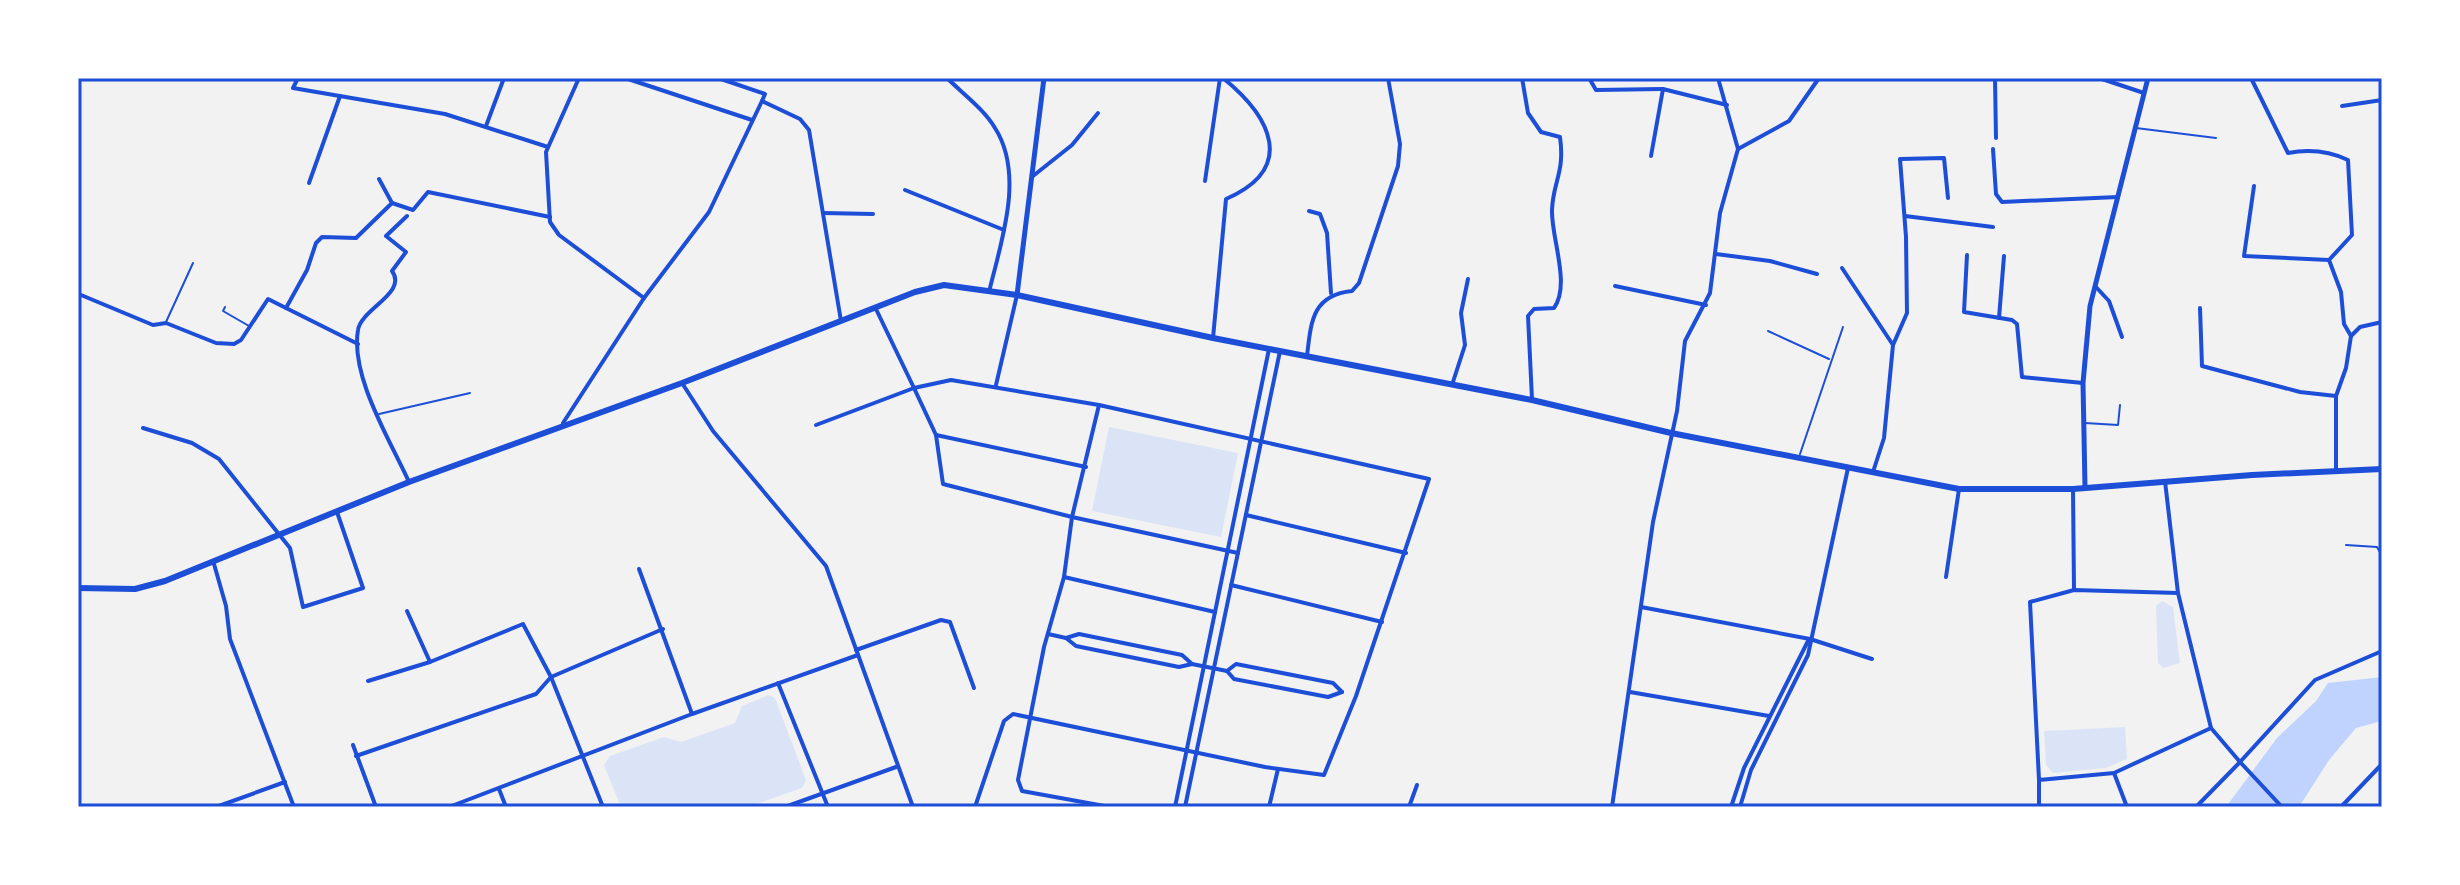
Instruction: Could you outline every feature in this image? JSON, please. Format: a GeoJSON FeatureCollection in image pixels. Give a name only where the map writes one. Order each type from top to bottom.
{"type":"FeatureCollection","features":[{"type":"Feature","properties":{"kind":"main road"},"geometry":{"type":"LineString","coordinates":[[78,588],[135,589],[214,564],[337,511],[563,423],[682,383],[875,307],[944,285],[1017,295],[1213,338],[1532,400],[1671,433],[1959,489],[2073,489],[2382,469]]}},
{"type":"Feature","properties":{"kind":"street"},"geometry":{"type":"LineString","coordinates":[[298,78],[293,88],[445,114],[548,147]]}},
{"type":"Feature","properties":{"kind":"street"},"geometry":{"type":"LineString","coordinates":[[486,126],[504,78]]}},
{"type":"Feature","properties":{"kind":"street"},"geometry":{"type":"LineString","coordinates":[[579,78],[548,147],[550,217],[559,235],[644,298]]}},
{"type":"Feature","properties":{"kind":"street"},"geometry":{"type":"LineString","coordinates":[[625,78],[752,120]]}},
{"type":"Feature","properties":{"kind":"street"},"geometry":{"type":"LineString","coordinates":[[563,423],[644,298],[709,212],[765,94],[718,78]]}},
{"type":"Feature","properties":{"kind":"street"},"geometry":{"type":"LineString","coordinates":[[947,78],[995,127],[1008,162],[1004,230],[989,292]]}},
{"type":"Feature","properties":{"kind":"street"},"geometry":{"type":"LineString","coordinates":[[996,385],[1017,295],[1044,78]]}},
{"type":"Feature","properties":{"kind":"street"},"geometry":{"type":"LineString","coordinates":[[1205,181],[1222,78]]}},
{"type":"Feature","properties":{"kind":"street"},"geometry":{"type":"LineString","coordinates":[[1213,338],[1226,199],[1244,191],[1262,176],[1269,161],[1270,142],[1264,122],[1222,78]]}},
{"type":"Feature","properties":{"kind":"street"},"geometry":{"type":"LineString","coordinates":[[1331,293],[1352,291],[1357,286],[1398,166],[1400,144],[1388,78]]}},
{"type":"Feature","properties":{"kind":"street"},"geometry":{"type":"LineString","coordinates":[[1522,78],[1528,113],[1541,132],[1560,137],[1563,162],[1552,210],[1560,267],[1557,303],[1554,308],[1529,313],[1532,400]]}},
{"type":"Feature","properties":{"kind":"street"},"geometry":{"type":"LineString","coordinates":[[1589,78],[1591,89],[1596,90],[1663,89],[1727,105]]}},
{"type":"Feature","properties":{"kind":"street"},"geometry":{"type":"LineString","coordinates":[[1612,807],[1685,341],[1706,305],[1720,213],[1738,149],[1718,78]]}},
{"type":"Feature","properties":{"kind":"street"},"geometry":{"type":"LineString","coordinates":[[1738,149],[1789,121],[1819,78]]}},
{"type":"Feature","properties":{"kind":"street"},"geometry":{"type":"LineString","coordinates":[[1995,78],[1996,138]]}},
{"type":"Feature","properties":{"kind":"street"},"geometry":{"type":"LineString","coordinates":[[2099,78],[2144,93]]}},
{"type":"Feature","properties":{"kind":"street"},"geometry":{"type":"LineString","coordinates":[[2085,487],[2083,383],[2095,286],[2148,78]]}},
{"type":"Feature","properties":{"kind":"street"},"geometry":{"type":"LineString","coordinates":[[2251,78],[2288,153],[2304,150],[2334,154],[2348,160],[2352,235],[2329,260]]}},
{"type":"Feature","properties":{"kind":"street"},"geometry":{"type":"LineString","coordinates":[[1651,156],[1663,89]]}},
{"type":"Feature","properties":{"kind":"street"},"geometry":{"type":"LineString","coordinates":[[309,183],[340,96]]}},
{"type":"Feature","properties":{"kind":"street"},"geometry":{"type":"LineString","coordinates":[[2342,106],[2382,100]]}},
{"type":"Feature","properties":{"kind":"street"},"geometry":{"type":"LineString","coordinates":[[762,101],[800,119],[809,130],[841,321]]}},
{"type":"Feature","properties":{"kind":"street"},"geometry":{"type":"LineString","coordinates":[[1031,178],[1072,145],[1098,113]]}},
{"type":"Feature","properties":{"kind":"street"},"geometry":{"type":"LineString","coordinates":[[1993,149],[1996,194],[2002,202],[2118,197]]}},
{"type":"Feature","properties":{"kind":"street"},"geometry":{"type":"LineString","coordinates":[[1873,474],[1884,438],[1893,345],[1907,313],[1905,216],[1900,159],[1944,158],[1948,198]]}},
{"type":"Feature","properties":{"kind":"street"},"geometry":{"type":"LineString","coordinates":[[379,179],[392,203],[413,210],[428,192],[550,217]]}},
{"type":"Feature","properties":{"kind":"street"},"geometry":{"type":"LineString","coordinates":[[2254,186],[2244,256],[2329,260]]}},
{"type":"Feature","properties":{"kind":"street"},"geometry":{"type":"LineString","coordinates":[[905,190],[1004,230]]}},
{"type":"Feature","properties":{"kind":"street"},"geometry":{"type":"LineString","coordinates":[[286,308],[307,270],[316,243],[322,237],[356,238],[392,203]]}},
{"type":"Feature","properties":{"kind":"street"},"geometry":{"type":"LineString","coordinates":[[1307,356],[1315,314],[1331,293],[1327,233],[1320,214],[1309,211]]}},
{"type":"Feature","properties":{"kind":"street"},"geometry":{"type":"LineString","coordinates":[[823,213],[873,214]]}},
{"type":"Feature","properties":{"kind":"street"},"geometry":{"type":"LineString","coordinates":[[407,216],[386,236],[406,252],[392,271],[395,283],[360,322],[358,344],[364,385],[409,482]]}},
{"type":"Feature","properties":{"kind":"street"},"geometry":{"type":"LineString","coordinates":[[1905,216],[1993,227]]}},
{"type":"Feature","properties":{"kind":"street"},"geometry":{"type":"LineString","coordinates":[[1716,254],[1770,261],[1817,274]]}},
{"type":"Feature","properties":{"kind":"street"},"geometry":{"type":"LineString","coordinates":[[1967,255],[1964,312],[2017,324],[2022,377],[2083,383]]}},
{"type":"Feature","properties":{"kind":"street"},"geometry":{"type":"LineString","coordinates":[[1999,318],[2004,256]]}},
{"type":"Feature","properties":{"kind":"street"},"geometry":{"type":"LineString","coordinates":[[2329,260],[2341,292],[2344,324],[2351,336]]}},
{"type":"Feature","properties":{"kind":"street"},"geometry":{"type":"LineString","coordinates":[[1842,268],[1893,345]]}},
{"type":"Feature","properties":{"kind":"street"},"geometry":{"type":"LineString","coordinates":[[1452,385],[1465,345],[1461,313],[1468,279]]}},
{"type":"Feature","properties":{"kind":"street"},"geometry":{"type":"LineString","coordinates":[[1615,286],[1706,305]]}},
{"type":"Feature","properties":{"kind":"street"},"geometry":{"type":"LineString","coordinates":[[2095,286],[2109,301],[2122,337]]}},
{"type":"Feature","properties":{"kind":"street"},"geometry":{"type":"LineString","coordinates":[[81,295],[153,325],[166,323],[216,343],[234,344],[268,299],[358,344]]}},
{"type":"Feature","properties":{"kind":"street"},"geometry":{"type":"LineString","coordinates":[[875,307],[936,435],[943,484],[1072,517],[1238,553]]}},
{"type":"Feature","properties":{"kind":"street"},"geometry":{"type":"LineString","coordinates":[[2200,308],[2202,366],[2300,392],[2336,396]]}},
{"type":"Feature","properties":{"kind":"street"},"geometry":{"type":"LineString","coordinates":[[2336,471],[2336,396],[2346,368],[2351,336],[2360,327],[2382,322]]}},
{"type":"Feature","properties":{"kind":"street"},"geometry":{"type":"LineString","coordinates":[[1175,807],[1269,349]]}},
{"type":"Feature","properties":{"kind":"street"},"geometry":{"type":"LineString","coordinates":[[1185,807],[1280,351]]}},
{"type":"Feature","properties":{"kind":"street"},"geometry":{"type":"LineString","coordinates":[[816,425],[914,388],[951,380],[996,385],[1099,405],[1429,479],[1356,696],[1324,775],[1278,769],[1013,714],[1004,721],[975,807]]}},
{"type":"Feature","properties":{"kind":"street"},"geometry":{"type":"LineString","coordinates":[[682,383],[713,431],[826,566],[896,767],[913,807]]}},
{"type":"Feature","properties":{"kind":"street"},"geometry":{"type":"LineString","coordinates":[[1099,405],[1072,517],[1064,577],[1048,634],[1018,780],[1022,791],[1110,807]]}},
{"type":"Feature","properties":{"kind":"street"},"geometry":{"type":"LineString","coordinates":[[143,428],[192,443],[219,459],[281,534],[294,558],[303,607],[363,588],[337,511]]}},
{"type":"Feature","properties":{"kind":"street"},"geometry":{"type":"LineString","coordinates":[[936,435],[1086,467]]}},
{"type":"Feature","properties":{"kind":"street"},"geometry":{"type":"LineString","coordinates":[[1740,807],[1751,770],[1808,655],[1848,468]]}},
{"type":"Feature","properties":{"kind":"street"},"geometry":{"type":"LineString","coordinates":[[2165,481],[2178,593],[2211,728],[2282,807]]}},
{"type":"Feature","properties":{"kind":"street"},"geometry":{"type":"LineString","coordinates":[[1946,577],[1959,489]]}},
{"type":"Feature","properties":{"kind":"street"},"geometry":{"type":"LineString","coordinates":[[2073,489],[2074,590]]}},
{"type":"Feature","properties":{"kind":"street"},"geometry":{"type":"LineString","coordinates":[[1246,515],[1406,553]]}},
{"type":"Feature","properties":{"kind":"street"},"geometry":{"type":"LineString","coordinates":[[214,564],[226,606],[230,639],[294,807]]}},
{"type":"Feature","properties":{"kind":"street"},"geometry":{"type":"LineString","coordinates":[[639,569],[692,714]]}},
{"type":"Feature","properties":{"kind":"street"},"geometry":{"type":"LineString","coordinates":[[1064,577],[1215,612]]}},
{"type":"Feature","properties":{"kind":"street"},"geometry":{"type":"LineString","coordinates":[[1231,585],[1382,622]]}},
{"type":"Feature","properties":{"kind":"street"},"geometry":{"type":"LineString","coordinates":[[2039,807],[2030,602],[2074,590],[2178,593]]}},
{"type":"Feature","properties":{"kind":"street"},"geometry":{"type":"LineString","coordinates":[[1641,607],[1810,639],[1872,659]]}},
{"type":"Feature","properties":{"kind":"street"},"geometry":{"type":"LineString","coordinates":[[407,611],[430,662]]}},
{"type":"Feature","properties":{"kind":"street"},"geometry":{"type":"LineString","coordinates":[[449,807],[941,620],[950,622],[974,688]]}},
{"type":"Feature","properties":{"kind":"street"},"geometry":{"type":"LineString","coordinates":[[368,681],[430,662],[523,624],[551,677],[603,807]]}},
{"type":"Feature","properties":{"kind":"street"},"geometry":{"type":"LineString","coordinates":[[356,756],[536,694],[551,677],[663,629]]}},
{"type":"Feature","properties":{"kind":"street"},"geometry":{"type":"LineString","coordinates":[[1048,634],[1066,638],[1076,646],[1179,667],[1192,664],[1227,671],[1234,679],[1328,697],[1342,692]]}},
{"type":"Feature","properties":{"kind":"street"},"geometry":{"type":"LineString","coordinates":[[1066,638],[1079,634],[1182,655],[1192,664]]}},
{"type":"Feature","properties":{"kind":"street"},"geometry":{"type":"LineString","coordinates":[[1731,807],[1744,768],[1768,716],[1802,648],[1810,639]]}},
{"type":"Feature","properties":{"kind":"street"},"geometry":{"type":"LineString","coordinates":[[2196,807],[2315,680],[2382,651]]}},
{"type":"Feature","properties":{"kind":"street"},"geometry":{"type":"LineString","coordinates":[[1227,671],[1236,664],[1282,672],[1333,683],[1342,692],[1356,696]]}},
{"type":"Feature","properties":{"kind":"street"},"geometry":{"type":"LineString","coordinates":[[778,683],[828,807]]}},
{"type":"Feature","properties":{"kind":"street"},"geometry":{"type":"LineString","coordinates":[[1630,692],[1775,718]]}},
{"type":"Feature","properties":{"kind":"street"},"geometry":{"type":"LineString","coordinates":[[2039,780],[2114,773],[2211,728]]}},
{"type":"Feature","properties":{"kind":"street"},"geometry":{"type":"LineString","coordinates":[[353,745],[376,807]]}},
{"type":"Feature","properties":{"kind":"street"},"geometry":{"type":"LineString","coordinates":[[2341,807],[2382,764]]}},
{"type":"Feature","properties":{"kind":"street"},"geometry":{"type":"LineString","coordinates":[[785,807],[896,767]]}},
{"type":"Feature","properties":{"kind":"street"},"geometry":{"type":"LineString","coordinates":[[1744,768],[1751,770]]}},
{"type":"Feature","properties":{"kind":"street"},"geometry":{"type":"LineString","coordinates":[[1269,807],[1278,769]]}},
{"type":"Feature","properties":{"kind":"street"},"geometry":{"type":"LineString","coordinates":[[2114,773],[2127,807]]}},
{"type":"Feature","properties":{"kind":"street"},"geometry":{"type":"LineString","coordinates":[[216,807],[285,782]]}},
{"type":"Feature","properties":{"kind":"street"},"geometry":{"type":"LineString","coordinates":[[1409,807],[1417,785]]}},
{"type":"Feature","properties":{"kind":"street"},"geometry":{"type":"LineString","coordinates":[[499,789],[506,807]]}},
{"type":"Feature","properties":{"kind":"lane"},"geometry":{"type":"LineString","coordinates":[[2135,127],[2216,138]]}},
{"type":"Feature","properties":{"kind":"lane"},"geometry":{"type":"LineString","coordinates":[[166,323],[193,263]]}},
{"type":"Feature","properties":{"kind":"lane"},"geometry":{"type":"LineString","coordinates":[[225,307],[223,311],[250,326]]}},
{"type":"Feature","properties":{"kind":"lane"},"geometry":{"type":"LineString","coordinates":[[1799,458],[1843,327]]}},
{"type":"Feature","properties":{"kind":"lane"},"geometry":{"type":"LineString","coordinates":[[1768,331],[1831,360]]}},
{"type":"Feature","properties":{"kind":"lane"},"geometry":{"type":"LineString","coordinates":[[379,414],[470,393]]}},
{"type":"Feature","properties":{"kind":"lane"},"geometry":{"type":"LineString","coordinates":[[2084,423],[2118,425],[2120,405]]}},
{"type":"Feature","properties":{"kind":"lane"},"geometry":{"type":"LineString","coordinates":[[2346,545],[2377,547],[2382,556]]}},
{"type":"Feature","properties":{"kind":"shaded area"},"geometry":{"type":"Polygon","coordinates":[[[1109,427],[1238,453],[1221,537],[1092,511],[1109,427]]]}},
{"type":"Feature","properties":{"kind":"shaded area"},"geometry":{"type":"Polygon","coordinates":[[[2162,601],[2173,607],[2180,663],[2163,668],[2158,663],[2156,606],[2162,601]]]}},
{"type":"Feature","properties":{"kind":"shaded area"},"geometry":{"type":"Polygon","coordinates":[[[769,695],[775,698],[806,780],[802,788],[748,807],[621,807],[604,765],[610,756],[664,737],[681,742],[735,723],[742,706],[769,695]]]}},
{"type":"Feature","properties":{"kind":"shaded area"},"geometry":{"type":"Polygon","coordinates":[[[2125,727],[2127,759],[2106,768],[2053,773],[2046,765],[2044,731],[2125,727]]]}},
{"type":"Feature","properties":{"kind":"water"},"geometry":{"type":"Polygon","coordinates":[[[2382,677],[2382,721],[2356,728],[2329,760],[2299,807],[2226,807],[2277,738],[2316,701],[2328,683],[2382,677]]]}}]}
